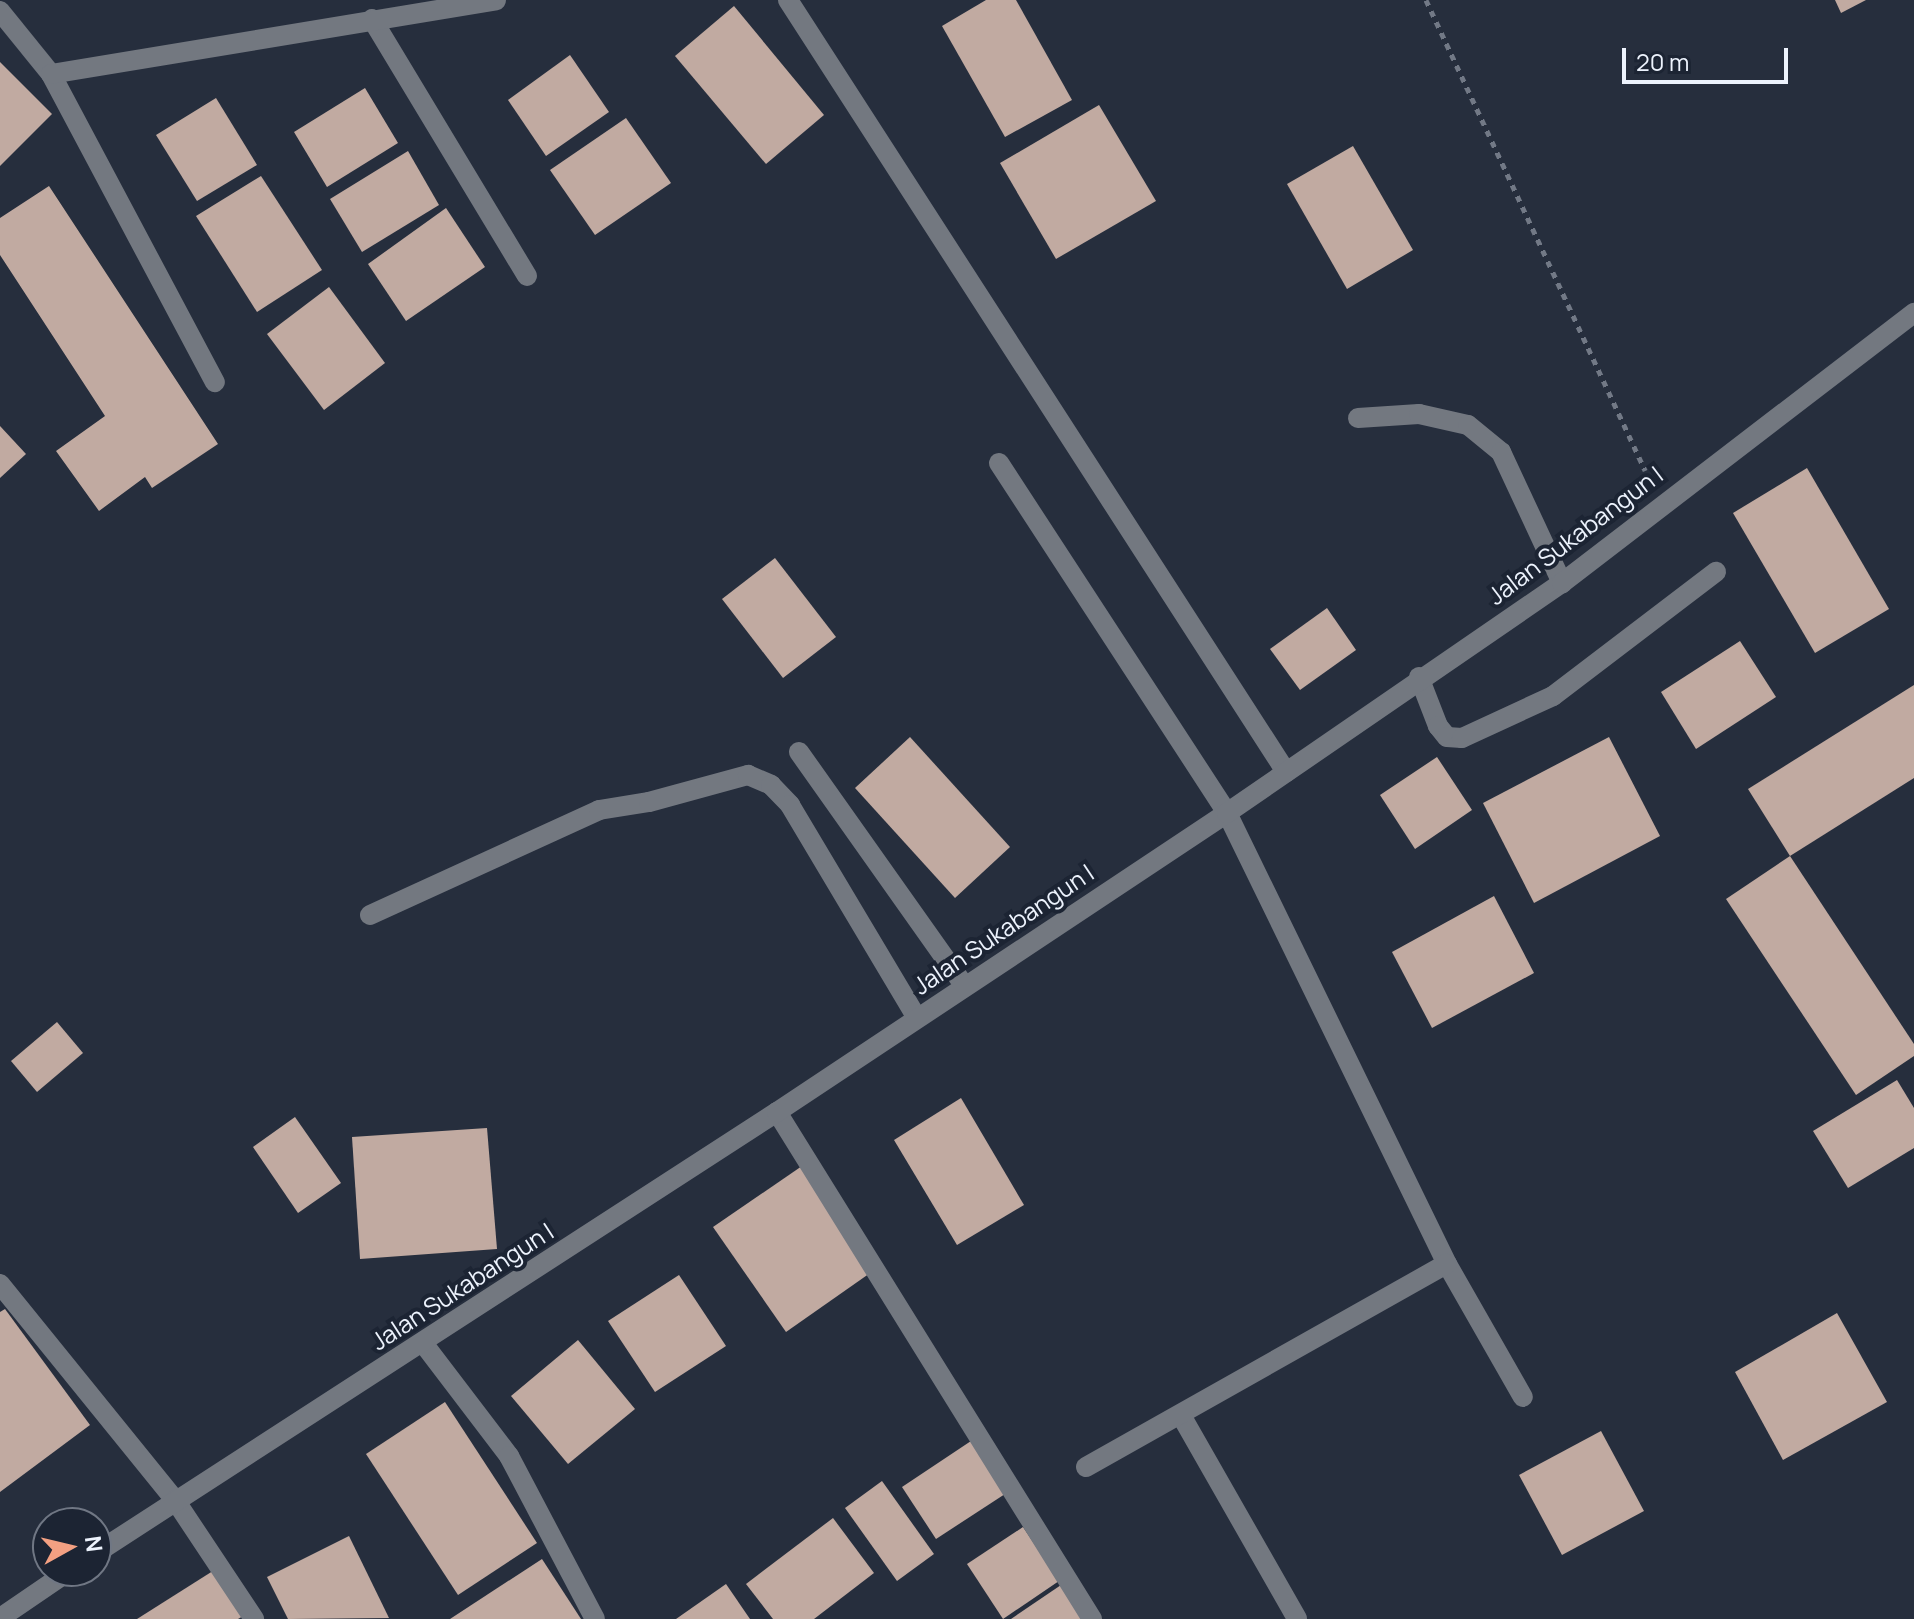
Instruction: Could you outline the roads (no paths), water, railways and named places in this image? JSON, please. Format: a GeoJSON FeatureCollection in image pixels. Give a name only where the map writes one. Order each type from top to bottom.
{"type":"FeatureCollection","features":[{"type":"Feature","properties":{"kind":"street"},"geometry":{"type":"LineString","coordinates":[[51,74],[496,0]]}},
{"type":"Feature","properties":{"kind":"street"},"geometry":{"type":"LineString","coordinates":[[788,0],[1286,772]]}},
{"type":"Feature","properties":{"kind":"street"},"geometry":{"type":"LineString","coordinates":[[0,11],[51,74],[215,382]]}},
{"type":"Feature","properties":{"kind":"street"},"geometry":{"type":"LineString","coordinates":[[372,19],[527,276]]}},
{"type":"Feature","properties":{"kind":"street","name":"Jalan Sukabangun I"},"geometry":{"type":"LineString","coordinates":[[112,1542],[777,1112],[1227,813],[1419,677],[1562,583],[1660,504],[1914,313]]}},
{"type":"Feature","properties":{"kind":"street"},"geometry":{"type":"LineString","coordinates":[[1358,418],[1419,414],[1468,425],[1507,463],[1562,583]]}},
{"type":"Feature","properties":{"kind":"street"},"geometry":{"type":"LineString","coordinates":[[999,463],[1227,813],[1447,1264],[1523,1397]]}},
{"type":"Feature","properties":{"kind":"street"},"geometry":{"type":"LineString","coordinates":[[1419,677],[1438,726],[1447,737],[1462,738],[1553,696],[1716,572]]}},
{"type":"Feature","properties":{"kind":"street"},"geometry":{"type":"LineString","coordinates":[[799,752],[964,985]]}},
{"type":"Feature","properties":{"kind":"street"},"geometry":{"type":"LineString","coordinates":[[370,915],[599,810],[649,802],[748,775],[771,785],[790,805],[917,1018]]}},
{"type":"Feature","properties":{"kind":"street"},"geometry":{"type":"LineString","coordinates":[[777,1112],[1092,1619]]}},
{"type":"Feature","properties":{"kind":"street"},"geometry":{"type":"LineString","coordinates":[[1086,1467],[1182,1417],[1447,1264]]}},
{"type":"Feature","properties":{"kind":"street"},"geometry":{"type":"LineString","coordinates":[[0,1284],[175,1500],[254,1619]]}},
{"type":"Feature","properties":{"kind":"street"},"geometry":{"type":"LineString","coordinates":[[423,1343],[509,1456],[595,1619]]}},
{"type":"Feature","properties":{"kind":"street"},"geometry":{"type":"LineString","coordinates":[[1182,1417],[1297,1619]]}},
{"type":"Feature","properties":{"kind":"street"},"geometry":{"type":"LineString","coordinates":[[0,1618],[46,1587]]}}]}
